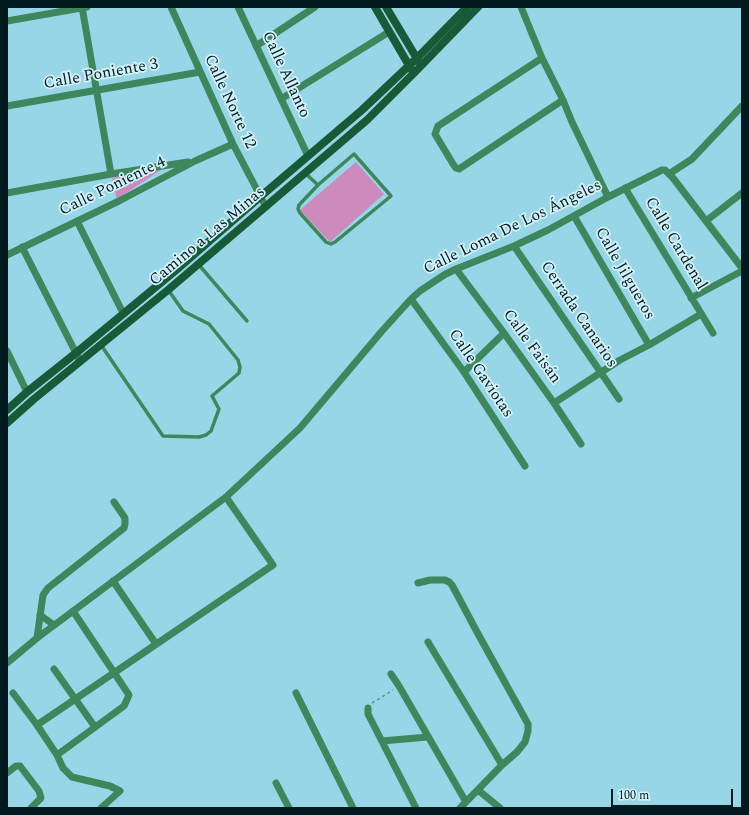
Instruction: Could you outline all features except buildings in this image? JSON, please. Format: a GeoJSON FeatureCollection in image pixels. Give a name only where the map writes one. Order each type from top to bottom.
{"type":"FeatureCollection","features":[{"type":"Feature","properties":{"kind":"street"},"geometry":{"type":"LineString","coordinates":[[7,21],[84,7],[96,90],[111,174]]}},
{"type":"Feature","properties":{"kind":"street","name":"Calle Norte 12"},"geometry":{"type":"LineString","coordinates":[[171,7],[233,144],[266,207]]}},
{"type":"Feature","properties":{"kind":"street","name":"Calle Allanto"},"geometry":{"type":"LineString","coordinates":[[238,7],[308,156]]}},
{"type":"Feature","properties":{"kind":"street"},"geometry":{"type":"LineString","coordinates":[[256,46],[315,7]]}},
{"type":"Feature","properties":{"kind":"street"},"geometry":{"type":"LineString","coordinates":[[375,7],[414,73]]}},
{"type":"Feature","properties":{"kind":"street"},"geometry":{"type":"LineString","coordinates":[[386,7],[421,66],[478,7]]}},
{"type":"Feature","properties":{"kind":"street"},"geometry":{"type":"LineString","coordinates":[[409,66],[467,7]]}},
{"type":"Feature","properties":{"kind":"street"},"geometry":{"type":"LineString","coordinates":[[521,7],[542,58],[608,197]]}},
{"type":"Feature","properties":{"kind":"street"},"geometry":{"type":"LineString","coordinates":[[281,99],[389,32]]}},
{"type":"Feature","properties":{"kind":"street"},"geometry":{"type":"LineString","coordinates":[[542,58],[438,126],[435,134],[453,164],[459,169],[563,100]]}},
{"type":"Feature","properties":{"kind":"street","name":"Camino a Las Minas"},"geometry":{"type":"LineString","coordinates":[[7,423],[124,313],[362,110],[409,66]]}},
{"type":"Feature","properties":{"kind":"street","name":"Camino a Las Minas"},"geometry":{"type":"LineString","coordinates":[[7,410],[27,392],[78,357],[101,344],[168,290],[367,120],[421,66]]}},
{"type":"Feature","properties":{"kind":"street","name":"Calle Poniente 3"},"geometry":{"type":"LineString","coordinates":[[7,106],[200,72]]}},
{"type":"Feature","properties":{"kind":"street"},"geometry":{"type":"LineString","coordinates":[[691,298],[742,270],[669,174],[692,159],[742,106]]}},
{"type":"Feature","properties":{"kind":"street","name":"Calle Poniente 4"},"geometry":{"type":"LineString","coordinates":[[7,255],[233,144]]}},
{"type":"Feature","properties":{"kind":"street"},"geometry":{"type":"LineString","coordinates":[[7,193],[111,174],[196,161]]}},
{"type":"Feature","properties":{"kind":"street","name":"Calle Loma De Los Ángeles"},"geometry":{"type":"LineString","coordinates":[[7,663],[54,625],[226,496],[300,428],[382,331],[420,291],[456,269],[514,246],[548,230],[625,188],[662,170],[665,170],[669,174]]}},
{"type":"Feature","properties":{"kind":"street","name":"Calle Cardenal"},"geometry":{"type":"LineString","coordinates":[[625,188],[713,333]]}},
{"type":"Feature","properties":{"kind":"street"},"geometry":{"type":"LineString","coordinates":[[706,221],[742,193]]}},
{"type":"Feature","properties":{"kind":"street","name":"Calle Jilgueros"},"geometry":{"type":"LineString","coordinates":[[574,216],[649,345]]}},
{"type":"Feature","properties":{"kind":"street"},"geometry":{"type":"LineString","coordinates":[[77,221],[124,313]]}},
{"type":"Feature","properties":{"kind":"street","name":"Cerrada Canarios"},"geometry":{"type":"LineString","coordinates":[[514,246],[619,399]]}},
{"type":"Feature","properties":{"kind":"street"},"geometry":{"type":"LineString","coordinates":[[22,247],[78,357]]}},
{"type":"Feature","properties":{"kind":"street","name":"Calle Faisán"},"geometry":{"type":"LineString","coordinates":[[456,269],[504,333],[581,444]]}},
{"type":"Feature","properties":{"kind":"street","name":"Calle Gaviotas"},"geometry":{"type":"LineString","coordinates":[[410,300],[464,372],[525,466]]}},
{"type":"Feature","properties":{"kind":"street"},"geometry":{"type":"LineString","coordinates":[[554,403],[620,360],[649,345],[701,314]]}},
{"type":"Feature","properties":{"kind":"street"},"geometry":{"type":"LineString","coordinates":[[464,372],[504,333]]}},
{"type":"Feature","properties":{"kind":"street"},"geometry":{"type":"LineString","coordinates":[[7,351],[27,392]]}},
{"type":"Feature","properties":{"kind":"street"},"geometry":{"type":"LineString","coordinates":[[37,725],[273,565],[226,496]]}},
{"type":"Feature","properties":{"kind":"street"},"geometry":{"type":"LineString","coordinates":[[37,638],[42,595],[48,588],[124,528],[125,518],[114,502]]}},
{"type":"Feature","properties":{"kind":"street"},"geometry":{"type":"LineString","coordinates":[[418,583],[430,580],[445,580],[452,585],[528,724],[525,742],[517,752],[502,765],[460,808]]}},
{"type":"Feature","properties":{"kind":"street"},"geometry":{"type":"LineString","coordinates":[[113,581],[156,644]]}},
{"type":"Feature","properties":{"kind":"street"},"geometry":{"type":"LineString","coordinates":[[57,755],[124,706],[128,694],[73,611]]}},
{"type":"Feature","properties":{"kind":"street"},"geometry":{"type":"LineString","coordinates":[[40,614],[54,625]]}},
{"type":"Feature","properties":{"kind":"street"},"geometry":{"type":"LineString","coordinates":[[428,642],[502,765]]}},
{"type":"Feature","properties":{"kind":"street"},"geometry":{"type":"LineString","coordinates":[[54,669],[95,727]]}},
{"type":"Feature","properties":{"kind":"street"},"geometry":{"type":"LineString","coordinates":[[391,674],[466,802]]}},
{"type":"Feature","properties":{"kind":"street"},"geometry":{"type":"LineString","coordinates":[[14,693],[57,755],[63,768],[72,777],[110,786],[120,791],[101,808]]}},
{"type":"Feature","properties":{"kind":"street"},"geometry":{"type":"LineString","coordinates":[[296,693],[353,808]]}},
{"type":"Feature","properties":{"kind":"street"},"geometry":{"type":"LineString","coordinates":[[368,708],[368,714],[416,808]]}},
{"type":"Feature","properties":{"kind":"street"},"geometry":{"type":"LineString","coordinates":[[382,741],[428,737]]}},
{"type":"Feature","properties":{"kind":"street"},"geometry":{"type":"LineString","coordinates":[[7,773],[16,766],[22,768],[39,791],[41,798],[31,808]]}},
{"type":"Feature","properties":{"kind":"street"},"geometry":{"type":"LineString","coordinates":[[276,783],[289,808]]}},
{"type":"Feature","properties":{"kind":"street"},"geometry":{"type":"LineString","coordinates":[[478,790],[500,808]]}},
{"type":"Feature","properties":{"kind":"lane"},"geometry":{"type":"LineString","coordinates":[[354,154],[391,196],[331,244],[326,242],[298,209],[299,205],[318,185],[354,154]]}},
{"type":"Feature","properties":{"kind":"lane"},"geometry":{"type":"LineString","coordinates":[[304,173],[318,185]]}},
{"type":"Feature","properties":{"kind":"lane"},"geometry":{"type":"LineString","coordinates":[[198,264],[247,321]]}},
{"type":"Feature","properties":{"kind":"lane"},"geometry":{"type":"LineString","coordinates":[[101,344],[163,436],[199,437],[206,435],[211,431],[219,409],[212,396],[239,373],[240,367],[238,360],[209,324],[183,311],[168,290]]}},
{"type":"Feature","properties":{"kind":"path"},"geometry":{"type":"LineString","coordinates":[[368,708],[371,703],[399,686]]}},
{"type":"Feature","properties":{"kind":"shaded area"},"geometry":{"type":"Polygon","coordinates":[[[356,162],[384,194],[330,242],[300,210],[356,162]]]}},
{"type":"Feature","properties":{"kind":"shaded area"},"geometry":{"type":"Polygon","coordinates":[[[164,168],[117,199],[112,178],[164,168]]]}}]}
